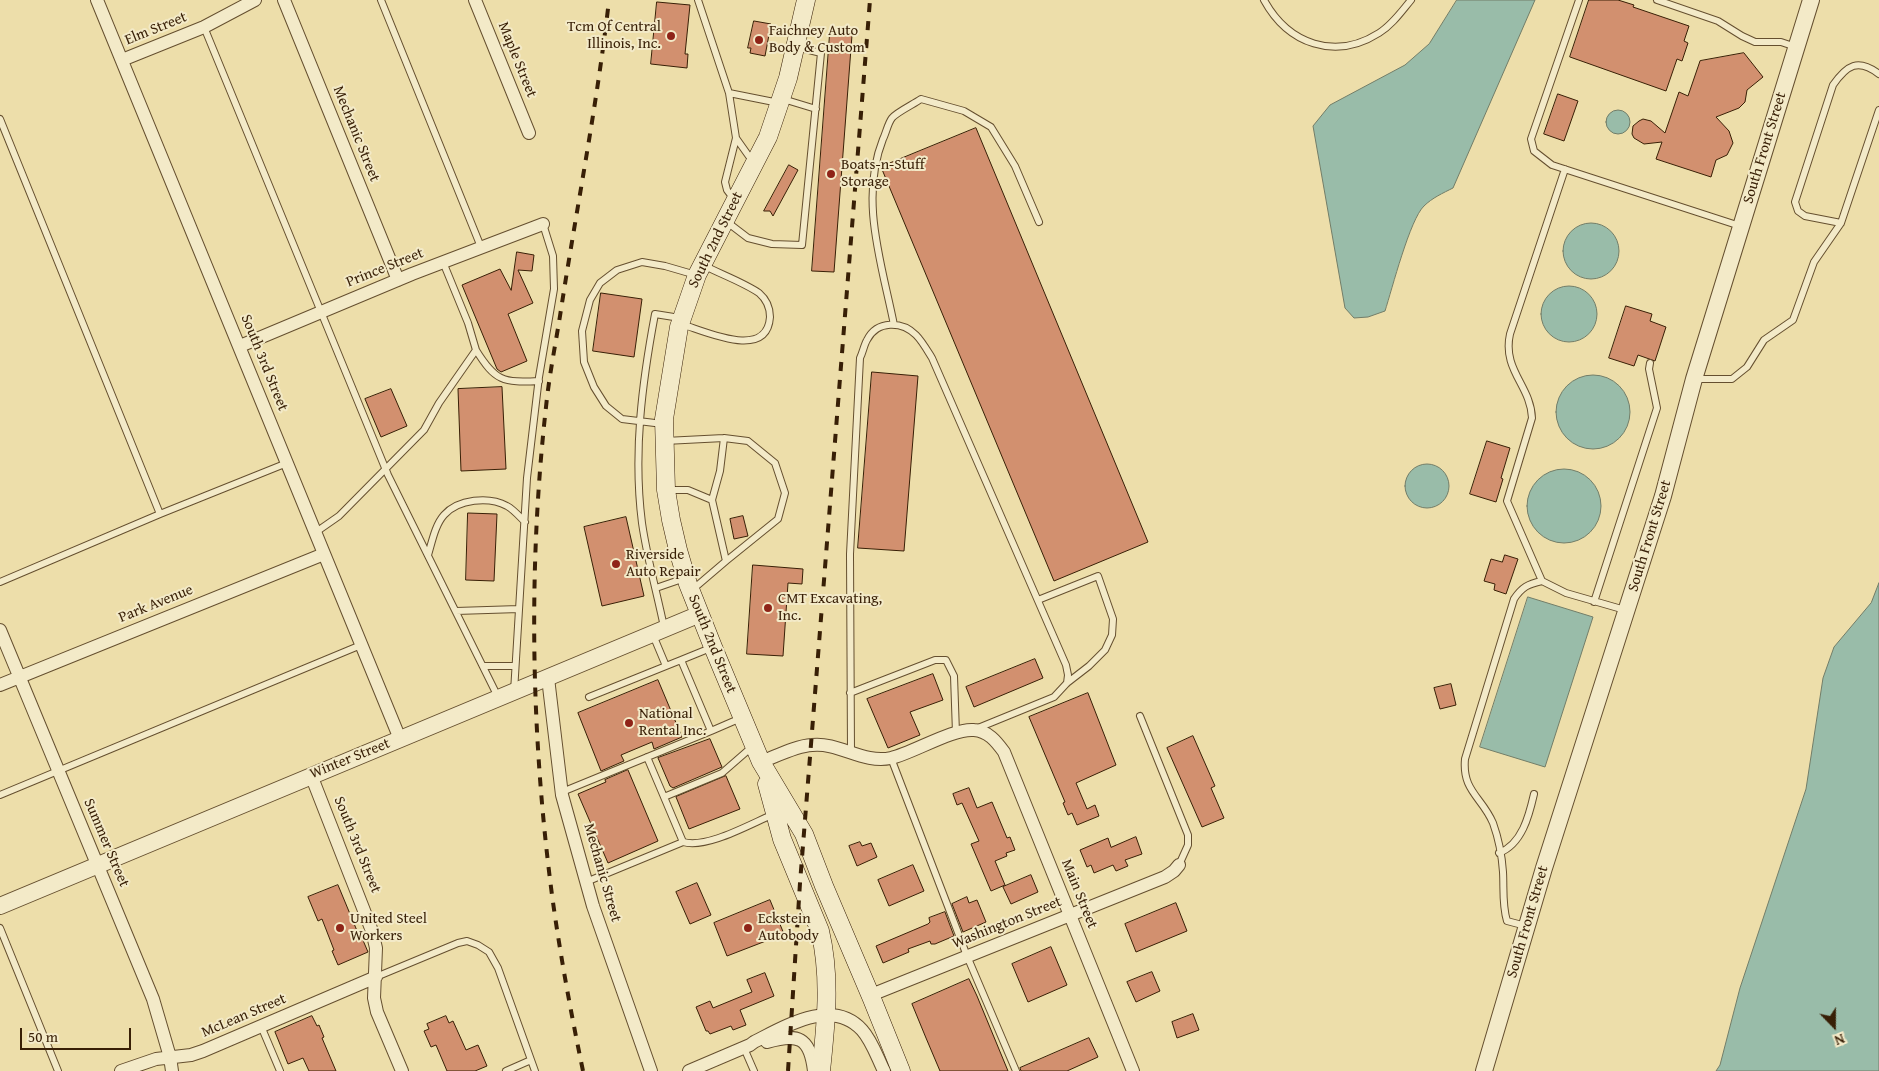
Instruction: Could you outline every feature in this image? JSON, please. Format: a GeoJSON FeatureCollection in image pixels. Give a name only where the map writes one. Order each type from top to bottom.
{"type":"FeatureCollection","features":[{"type":"Feature","properties":{"kind":"main road","name":"South 2nd Street"},"geometry":{"type":"LineString","coordinates":[[782,811],[713,647],[689,584],[670,520],[666,490],[664,432],[668,385],[676,338],[681,321],[699,270],[768,137],[781,101],[806,0]]}},
{"type":"Feature","properties":{"kind":"main road"},"geometry":{"type":"LineString","coordinates":[[782,811],[804,834],[901,1071]]}},
{"type":"Feature","properties":{"kind":"main road"},"geometry":{"type":"LineString","coordinates":[[782,811],[782,839],[820,931],[826,966],[827,994],[821,1071]]}},
{"type":"Feature","properties":{"kind":"street","name":"South 3rd Street"},"geometry":{"type":"LineString","coordinates":[[97,0],[400,738]]}},
{"type":"Feature","properties":{"kind":"street","name":"Mechanic Street"},"geometry":{"type":"LineString","coordinates":[[284,0],[398,280]]}},
{"type":"Feature","properties":{"kind":"street","name":"Maple Street"},"geometry":{"type":"LineString","coordinates":[[475,0],[529,133]]}},
{"type":"Feature","properties":{"kind":"street","name":"South Front Street"},"geometry":{"type":"LineString","coordinates":[[1484,1071],[1526,927],[1663,496],[1694,379],[1810,0]]}},
{"type":"Feature","properties":{"kind":"street","name":"Elm Street"},"geometry":{"type":"LineString","coordinates":[[122,60],[204,27],[248,2]]}},
{"type":"Feature","properties":{"kind":"street","name":"Prince Street"},"geometry":{"type":"LineString","coordinates":[[240,346],[398,280],[543,224]]}},
{"type":"Feature","properties":{"kind":"street","name":"Park Avenue"},"geometry":{"type":"LineString","coordinates":[[0,685],[324,554]]}},
{"type":"Feature","properties":{"kind":"street","name":"Winter Street"},"geometry":{"type":"LineString","coordinates":[[0,906],[700,614]]}},
{"type":"Feature","properties":{"kind":"street","name":"Summer Street"},"geometry":{"type":"LineString","coordinates":[[0,630],[153,999],[170,1057],[172,1071]]}},
{"type":"Feature","properties":{"kind":"street","name":"Mechanic Street"},"geometry":{"type":"LineString","coordinates":[[548,678],[562,792],[596,915],[651,1071]]}},
{"type":"Feature","properties":{"kind":"street"},"geometry":{"type":"LineString","coordinates":[[761,762],[812,744],[851,752],[866,758],[890,758],[956,733],[974,730]]}},
{"type":"Feature","properties":{"kind":"street","name":"Main Street"},"geometry":{"type":"LineString","coordinates":[[974,730],[988,734],[1004,752],[1133,1071]]}},
{"type":"Feature","properties":{"kind":"street","name":"South 3rd Street"},"geometry":{"type":"LineString","coordinates":[[311,775],[372,931],[375,941],[376,978],[374,991],[376,1008],[402,1071]]}},
{"type":"Feature","properties":{"kind":"street","name":"Washington Street"},"geometry":{"type":"LineString","coordinates":[[870,994],[1166,877],[1179,865]]}},
{"type":"Feature","properties":{"kind":"street","name":"McLean Street"},"geometry":{"type":"LineString","coordinates":[[120,1071],[156,1059],[191,1055],[376,978]]}},
{"type":"Feature","properties":{"kind":"street"},"geometry":{"type":"LineString","coordinates":[[747,1047],[792,1023],[806,1018],[826,1015],[846,1018],[858,1026],[870,1041],[884,1071]]}},
{"type":"Feature","properties":{"kind":"street"},"geometry":{"type":"LineString","coordinates":[[690,1071],[747,1047],[794,1037],[806,1045],[812,1058],[814,1071]]}},
{"type":"Feature","properties":{"kind":"lane"},"geometry":{"type":"LineString","coordinates":[[381,0],[481,247]]}},
{"type":"Feature","properties":{"kind":"lane"},"geometry":{"type":"LineString","coordinates":[[698,0],[730,93],[736,138],[725,182],[727,190],[735,201]]}},
{"type":"Feature","properties":{"kind":"lane"},"geometry":{"type":"LineString","coordinates":[[1264,0],[1286,27],[1302,40],[1319,46],[1337,48],[1378,34],[1395,19],[1410,0]]}},
{"type":"Feature","properties":{"kind":"lane"},"geometry":{"type":"LineString","coordinates":[[1579,0],[1531,139],[1534,151],[1552,165],[1741,226]]}},
{"type":"Feature","properties":{"kind":"lane"},"geometry":{"type":"LineString","coordinates":[[1657,0],[1718,21],[1755,42],[1781,42],[1796,47]]}},
{"type":"Feature","properties":{"kind":"lane"},"geometry":{"type":"LineString","coordinates":[[204,27],[385,468],[483,666],[506,695]]}},
{"type":"Feature","properties":{"kind":"lane"},"geometry":{"type":"LineString","coordinates":[[724,221],[748,238],[772,244],[802,245],[821,53],[796,46]]}},
{"type":"Feature","properties":{"kind":"lane"},"geometry":{"type":"LineString","coordinates":[[1841,223],[1806,216],[1798,211],[1795,202],[1833,85],[1842,72],[1857,65],[1871,68],[1879,74]]}},
{"type":"Feature","properties":{"kind":"lane"},"geometry":{"type":"LineString","coordinates":[[730,93],[816,109]]}},
{"type":"Feature","properties":{"kind":"lane"},"geometry":{"type":"LineString","coordinates":[[894,325],[874,237],[872,191],[877,154],[892,118],[921,99],[964,111],[991,127],[1016,166],[1039,222]]}},
{"type":"Feature","properties":{"kind":"lane"},"geometry":{"type":"LineString","coordinates":[[1694,379],[1732,379],[1747,367],[1764,340],[1793,320],[1814,262],[1841,223],[1879,110]]}},
{"type":"Feature","properties":{"kind":"lane"},"geometry":{"type":"LineString","coordinates":[[0,119],[160,514]]}},
{"type":"Feature","properties":{"kind":"lane"},"geometry":{"type":"LineString","coordinates":[[736,138],[755,165]]}},
{"type":"Feature","properties":{"kind":"lane"},"geometry":{"type":"LineString","coordinates":[[1565,169],[1507,346],[1511,363],[1532,408],[1532,418],[1507,501],[1542,581],[1566,594],[1626,611]]}},
{"type":"Feature","properties":{"kind":"lane"},"geometry":{"type":"LineString","coordinates":[[506,695],[515,666],[527,478],[539,380],[554,289],[553,256],[543,224]]}},
{"type":"Feature","properties":{"kind":"lane"},"geometry":{"type":"LineString","coordinates":[[443,262],[468,322],[476,350],[487,368],[498,377],[516,382],[539,380]]}},
{"type":"Feature","properties":{"kind":"lane"},"geometry":{"type":"LineString","coordinates":[[656,588],[689,584],[726,561],[778,518],[785,493],[775,462],[748,441],[664,432],[640,422],[622,419],[606,406],[594,387],[584,362],[582,331],[590,300],[600,283],[617,270],[642,262],[699,270],[759,294],[768,304],[770,313],[769,324],[763,334],[753,341],[742,342],[655,314],[646,361],[640,422],[638,476],[642,523],[656,588],[658,631],[666,666]]}},
{"type":"Feature","properties":{"kind":"lane"},"geometry":{"type":"LineString","coordinates":[[851,752],[850,554],[860,358],[868,338],[878,328],[894,325],[905,326],[917,336],[932,358],[1066,665],[1067,683]]}},
{"type":"Feature","properties":{"kind":"lane"},"geometry":{"type":"LineString","coordinates":[[316,532],[339,516],[424,430],[439,403],[476,350]]}},
{"type":"Feature","properties":{"kind":"lane"},"geometry":{"type":"LineString","coordinates":[[1594,602],[1657,408],[1649,369],[1650,363]]}},
{"type":"Feature","properties":{"kind":"lane"},"geometry":{"type":"LineString","coordinates":[[724,438],[720,471],[712,500],[726,561]]}},
{"type":"Feature","properties":{"kind":"lane"},"geometry":{"type":"LineString","coordinates":[[0,582],[160,514],[287,464]]}},
{"type":"Feature","properties":{"kind":"lane"},"geometry":{"type":"LineString","coordinates":[[666,490],[688,490],[712,500]]}},
{"type":"Feature","properties":{"kind":"lane"},"geometry":{"type":"LineString","coordinates":[[428,555],[434,532],[444,515],[457,505],[472,501],[492,501],[507,506],[525,522]]}},
{"type":"Feature","properties":{"kind":"lane"},"geometry":{"type":"LineString","coordinates":[[974,730],[1054,697],[1105,650],[1112,635],[1113,618],[1098,576],[1038,600]]}},
{"type":"Feature","properties":{"kind":"lane"},"geometry":{"type":"LineString","coordinates":[[1526,927],[1507,921],[1504,911],[1503,870],[1494,824],[1485,806],[1467,783],[1464,772],[1465,759],[1514,599],[1526,585],[1542,581]]}},
{"type":"Feature","properties":{"kind":"lane"},"geometry":{"type":"LineString","coordinates":[[456,611],[520,609]]}},
{"type":"Feature","properties":{"kind":"lane"},"geometry":{"type":"LineString","coordinates":[[0,795],[361,645]]}},
{"type":"Feature","properties":{"kind":"lane"},"geometry":{"type":"LineString","coordinates":[[589,697],[713,647]]}},
{"type":"Feature","properties":{"kind":"lane"},"geometry":{"type":"LineString","coordinates":[[681,660],[711,730]]}},
{"type":"Feature","properties":{"kind":"lane"},"geometry":{"type":"LineString","coordinates":[[850,693],[935,660],[946,660],[954,676],[956,733]]}},
{"type":"Feature","properties":{"kind":"lane"},"geometry":{"type":"LineString","coordinates":[[483,666],[515,666]]}},
{"type":"Feature","properties":{"kind":"lane"},"geometry":{"type":"LineString","coordinates":[[1140,716],[1188,835],[1188,845],[1179,865]]}},
{"type":"Feature","properties":{"kind":"lane"},"geometry":{"type":"LineString","coordinates":[[562,792],[743,718]]}},
{"type":"Feature","properties":{"kind":"lane"},"geometry":{"type":"LineString","coordinates":[[664,797],[722,773],[754,745]]}},
{"type":"Feature","properties":{"kind":"lane"},"geometry":{"type":"LineString","coordinates":[[647,757],[683,842]]}},
{"type":"Feature","properties":{"kind":"lane"},"geometry":{"type":"LineString","coordinates":[[890,758],[967,956],[1016,1071]]}},
{"type":"Feature","properties":{"kind":"lane"},"geometry":{"type":"LineString","coordinates":[[1499,853],[1508,849],[1523,829],[1534,794]]}},
{"type":"Feature","properties":{"kind":"lane"},"geometry":{"type":"LineString","coordinates":[[586,882],[683,842],[692,844],[714,839],[782,811]]}},
{"type":"Feature","properties":{"kind":"lane"},"geometry":{"type":"LineString","coordinates":[[0,928],[58,1071]]}},
{"type":"Feature","properties":{"kind":"lane"},"geometry":{"type":"LineString","coordinates":[[376,978],[458,943],[467,942],[478,945],[489,952],[498,968],[536,1071]]}},
{"type":"Feature","properties":{"kind":"lane"},"geometry":{"type":"LineString","coordinates":[[261,1026],[280,1071]]}},
{"type":"Feature","properties":{"kind":"lane"},"geometry":{"type":"LineString","coordinates":[[747,1047],[754,1071]]}},
{"type":"Feature","properties":{"kind":"lane"},"geometry":{"type":"LineString","coordinates":[[506,1071],[532,1060]]}},
{"type":"Feature","properties":{"kind":"shaded area"},"geometry":{"type":"Polygon","coordinates":[[[1457,0],[1535,0],[1453,188],[1434,198],[1424,206],[1413,225],[1385,311],[1368,317],[1354,318],[1345,308],[1313,126],[1330,105],[1405,65],[1429,44],[1457,0]]]}},
{"type":"Feature","properties":{"kind":"shaded area"},"geometry":{"type":"Polygon","coordinates":[[[1618,110],[1627,113],[1630,122],[1627,131],[1618,134],[1609,131],[1606,122],[1609,113],[1618,110]]]}},
{"type":"Feature","properties":{"kind":"shaded area"},"geometry":{"type":"Polygon","coordinates":[[[1585,223],[1597,223],[1607,227],[1615,235],[1619,251],[1615,267],[1607,275],[1597,279],[1585,279],[1575,275],[1567,267],[1563,257],[1563,245],[1567,235],[1575,227],[1585,223]]]}},
{"type":"Feature","properties":{"kind":"shaded area"},"geometry":{"type":"Polygon","coordinates":[[[1563,286],[1575,286],[1589,294],[1597,308],[1595,325],[1589,334],[1575,342],[1563,342],[1553,337],[1546,330],[1541,320],[1541,308],[1546,298],[1553,291],[1563,286]]]}},
{"type":"Feature","properties":{"kind":"shaded area"},"geometry":{"type":"Polygon","coordinates":[[[1593,375],[1614,381],[1624,391],[1630,412],[1624,433],[1614,443],[1593,449],[1572,443],[1562,433],[1556,412],[1562,391],[1572,381],[1593,375]]]}},
{"type":"Feature","properties":{"kind":"shaded area"},"geometry":{"type":"Polygon","coordinates":[[[1431,464],[1443,470],[1448,477],[1448,495],[1443,502],[1436,507],[1423,508],[1411,502],[1406,495],[1405,482],[1411,470],[1418,465],[1431,464]]]}},
{"type":"Feature","properties":{"kind":"shaded area"},"geometry":{"type":"Polygon","coordinates":[[[1564,469],[1585,475],[1595,485],[1601,506],[1595,527],[1585,537],[1564,543],[1543,537],[1533,527],[1527,506],[1533,485],[1543,475],[1564,469]]]}},
{"type":"Feature","properties":{"kind":"shaded area"},"geometry":{"type":"Polygon","coordinates":[[[1879,583],[1879,1071],[1716,1071],[1720,1065],[1740,988],[1806,789],[1823,678],[1834,647],[1871,603],[1879,583]]]}},
{"type":"Feature","properties":{"kind":"shaded area"},"geometry":{"type":"Polygon","coordinates":[[[1528,597],[1593,617],[1545,767],[1480,747],[1528,597]]]}},
{"type":"Feature","properties":{"kind":"building"},"geometry":{"type":"Polygon","coordinates":[[[1589,0],[1618,0],[1689,26],[1684,41],[1688,43],[1682,61],[1677,59],[1666,91],[1570,57],[1589,0]]]}},
{"type":"Feature","properties":{"kind":"building"},"geometry":{"type":"Polygon","coordinates":[[[657,2],[690,5],[685,54],[688,54],[687,68],[651,64],[657,2]]]}},
{"type":"Feature","properties":{"kind":"building"},"geometry":{"type":"Polygon","coordinates":[[[754,21],[771,24],[765,56],[750,53],[751,48],[748,48],[754,21]]]}},
{"type":"Feature","properties":{"kind":"building"},"geometry":{"type":"Polygon","coordinates":[[[830,34],[852,35],[834,272],[812,271],[830,34]]]}},
{"type":"Feature","properties":{"kind":"building"},"geometry":{"type":"Polygon","coordinates":[[[1744,53],[1763,77],[1747,90],[1745,102],[1739,108],[1716,117],[1729,131],[1733,143],[1727,155],[1716,160],[1711,177],[1656,159],[1662,142],[1644,144],[1634,138],[1632,134],[1633,126],[1643,119],[1651,121],[1665,133],[1679,92],[1688,96],[1700,61],[1744,53]]]}},
{"type":"Feature","properties":{"kind":"building"},"geometry":{"type":"Polygon","coordinates":[[[1558,94],[1578,101],[1564,141],[1544,134],[1558,94]]]}},
{"type":"Feature","properties":{"kind":"building"},"geometry":{"type":"Polygon","coordinates":[[[976,128],[1148,542],[1054,581],[881,167],[976,128]]]}},
{"type":"Feature","properties":{"kind":"building"},"geometry":{"type":"Polygon","coordinates":[[[789,165],[798,170],[773,216],[770,211],[764,211],[789,165]]]}},
{"type":"Feature","properties":{"kind":"building"},"geometry":{"type":"Polygon","coordinates":[[[517,252],[534,255],[532,271],[518,270],[533,303],[508,314],[527,361],[501,372],[497,369],[462,285],[500,269],[511,290],[517,252]]]}},
{"type":"Feature","properties":{"kind":"building"},"geometry":{"type":"Polygon","coordinates":[[[601,293],[642,299],[634,357],[593,351],[601,293]]]}},
{"type":"Feature","properties":{"kind":"building"},"geometry":{"type":"Polygon","coordinates":[[[1626,306],[1652,314],[1650,321],[1666,327],[1655,361],[1638,355],[1634,366],[1609,358],[1626,306]]]}},
{"type":"Feature","properties":{"kind":"building"},"geometry":{"type":"Polygon","coordinates":[[[872,372],[918,376],[904,551],[858,548],[872,372]]]}},
{"type":"Feature","properties":{"kind":"building"},"geometry":{"type":"Polygon","coordinates":[[[502,387],[506,469],[461,471],[458,389],[502,387]]]}},
{"type":"Feature","properties":{"kind":"building"},"geometry":{"type":"Polygon","coordinates":[[[391,389],[407,426],[381,437],[365,399],[391,389]]]}},
{"type":"Feature","properties":{"kind":"building"},"geometry":{"type":"Polygon","coordinates":[[[1487,441],[1510,448],[1496,502],[1470,494],[1487,441]]]}},
{"type":"Feature","properties":{"kind":"building"},"geometry":{"type":"Polygon","coordinates":[[[468,513],[497,514],[494,581],[466,580],[468,513]]]}},
{"type":"Feature","properties":{"kind":"building"},"geometry":{"type":"Polygon","coordinates":[[[743,516],[748,536],[734,539],[730,519],[743,516]]]}},
{"type":"Feature","properties":{"kind":"building"},"geometry":{"type":"Polygon","coordinates":[[[626,517],[644,596],[602,606],[584,527],[626,517]]]}},
{"type":"Feature","properties":{"kind":"building"},"geometry":{"type":"Polygon","coordinates":[[[1505,555],[1518,559],[1506,594],[1494,590],[1495,584],[1484,581],[1491,559],[1502,562],[1505,555]]]}},
{"type":"Feature","properties":{"kind":"building"},"geometry":{"type":"Polygon","coordinates":[[[753,565],[803,569],[802,584],[788,583],[783,656],[747,654],[753,565]]]}},
{"type":"Feature","properties":{"kind":"building"},"geometry":{"type":"Polygon","coordinates":[[[1035,659],[1043,678],[974,707],[966,687],[1035,659]]]}},
{"type":"Feature","properties":{"kind":"building"},"geometry":{"type":"Polygon","coordinates":[[[933,674],[943,700],[910,712],[920,735],[888,748],[867,699],[933,674]]]}},
{"type":"Feature","properties":{"kind":"building"},"geometry":{"type":"Polygon","coordinates":[[[658,680],[682,737],[654,749],[652,742],[621,755],[624,761],[601,771],[578,713],[658,680]]]}},
{"type":"Feature","properties":{"kind":"building"},"geometry":{"type":"Polygon","coordinates":[[[1451,684],[1456,705],[1440,709],[1434,688],[1451,684]]]}},
{"type":"Feature","properties":{"kind":"building"},"geometry":{"type":"Polygon","coordinates":[[[1088,693],[1116,765],[1076,783],[1087,809],[1095,805],[1099,816],[1077,825],[1072,813],[1068,815],[1063,803],[1065,802],[1029,717],[1088,693]]]}},
{"type":"Feature","properties":{"kind":"building"},"geometry":{"type":"Polygon","coordinates":[[[1193,736],[1215,786],[1211,788],[1224,818],[1202,827],[1167,748],[1193,736]]]}},
{"type":"Feature","properties":{"kind":"building"},"geometry":{"type":"Polygon","coordinates":[[[710,739],[722,767],[673,788],[670,786],[658,758],[710,739]]]}},
{"type":"Feature","properties":{"kind":"building"},"geometry":{"type":"Polygon","coordinates":[[[628,770],[658,841],[608,863],[578,794],[628,770]]]}},
{"type":"Feature","properties":{"kind":"building"},"geometry":{"type":"Polygon","coordinates":[[[726,776],[740,809],[689,829],[676,797],[726,776]]]}},
{"type":"Feature","properties":{"kind":"building"},"geometry":{"type":"Polygon","coordinates":[[[969,788],[977,808],[992,802],[1007,838],[1010,837],[1015,850],[1006,853],[1007,856],[995,861],[1005,885],[991,891],[971,844],[979,841],[962,803],[957,805],[953,794],[969,788]]]}},
{"type":"Feature","properties":{"kind":"building"},"geometry":{"type":"Polygon","coordinates":[[[1136,837],[1142,854],[1125,860],[1128,866],[1116,871],[1113,865],[1094,873],[1091,865],[1087,867],[1080,850],[1108,838],[1111,847],[1136,837]]]}},
{"type":"Feature","properties":{"kind":"building"},"geometry":{"type":"Polygon","coordinates":[[[860,842],[862,846],[871,843],[877,857],[857,866],[849,846],[860,842]]]}},
{"type":"Feature","properties":{"kind":"building"},"geometry":{"type":"Polygon","coordinates":[[[913,865],[924,891],[889,906],[878,880],[913,865]]]}},
{"type":"Feature","properties":{"kind":"building"},"geometry":{"type":"Polygon","coordinates":[[[1031,875],[1038,892],[1011,904],[1003,887],[1031,875]]]}},
{"type":"Feature","properties":{"kind":"building"},"geometry":{"type":"Polygon","coordinates":[[[697,883],[711,915],[690,924],[676,892],[697,883]]]}},
{"type":"Feature","properties":{"kind":"building"},"geometry":{"type":"Polygon","coordinates":[[[338,885],[360,938],[362,938],[368,952],[338,965],[322,919],[318,921],[308,897],[338,885]]]}},
{"type":"Feature","properties":{"kind":"building"},"geometry":{"type":"Polygon","coordinates":[[[967,897],[969,903],[977,900],[986,922],[963,932],[952,904],[967,897]]]}},
{"type":"Feature","properties":{"kind":"building"},"geometry":{"type":"Polygon","coordinates":[[[770,900],[784,934],[727,956],[714,923],[770,900]]]}},
{"type":"Feature","properties":{"kind":"building"},"geometry":{"type":"Polygon","coordinates":[[[1176,903],[1187,931],[1136,952],[1125,924],[1176,903]]]}},
{"type":"Feature","properties":{"kind":"building"},"geometry":{"type":"Polygon","coordinates":[[[945,912],[954,936],[935,944],[931,944],[930,941],[908,949],[909,952],[883,963],[876,946],[928,924],[930,922],[929,918],[945,912]]]}},
{"type":"Feature","properties":{"kind":"building"},"geometry":{"type":"Polygon","coordinates":[[[1051,947],[1067,985],[1028,1002],[1012,964],[1051,947]]]}},
{"type":"Feature","properties":{"kind":"building"},"geometry":{"type":"Polygon","coordinates":[[[1152,972],[1160,991],[1136,1002],[1127,982],[1152,972]]]}},
{"type":"Feature","properties":{"kind":"building"},"geometry":{"type":"Polygon","coordinates":[[[765,973],[774,996],[740,1010],[746,1025],[733,1030],[731,1026],[710,1034],[706,1031],[696,1007],[710,1001],[713,1008],[752,992],[747,980],[765,973]]]}},
{"type":"Feature","properties":{"kind":"building"},"geometry":{"type":"Polygon","coordinates":[[[969,979],[1008,1071],[940,1071],[926,1038],[912,1004],[969,979]]]}},
{"type":"Feature","properties":{"kind":"building"},"geometry":{"type":"Polygon","coordinates":[[[1193,1014],[1199,1030],[1177,1038],[1172,1022],[1193,1014]]]}},
{"type":"Feature","properties":{"kind":"building"},"geometry":{"type":"Polygon","coordinates":[[[312,1016],[317,1026],[319,1025],[324,1037],[322,1038],[336,1071],[309,1071],[303,1058],[288,1064],[275,1032],[312,1016]]]}},
{"type":"Feature","properties":{"kind":"building"},"geometry":{"type":"Polygon","coordinates":[[[446,1016],[449,1023],[453,1021],[466,1050],[478,1045],[487,1066],[475,1071],[447,1071],[436,1045],[431,1047],[424,1031],[429,1029],[427,1024],[446,1016]]]}},
{"type":"Feature","properties":{"kind":"building"},"geometry":{"type":"Polygon","coordinates":[[[1089,1038],[1098,1057],[1067,1071],[1021,1071],[1020,1068],[1089,1038]]]}},
{"type":"Feature","properties":{"kind":"railway"},"geometry":{"type":"LineString","coordinates":[[583,1071],[559,939],[545,835],[536,713],[534,590],[540,468],[547,396],[592,119],[609,0]]}},
{"type":"Feature","properties":{"kind":"railway"},"geometry":{"type":"LineString","coordinates":[[788,1071],[800,883],[870,0]]}},
{"type":"Feature","properties":{"kind":"place","name":"Tcm Of Central Illinois, Inc."},"geometry":{"type":"Point","coordinates":[671,36]}},
{"type":"Feature","properties":{"kind":"place","name":"Faichney Auto Body & Custom"},"geometry":{"type":"Point","coordinates":[759,40]}},
{"type":"Feature","properties":{"kind":"place","name":"Boats-n-Stuff Storage"},"geometry":{"type":"Point","coordinates":[831,174]}},
{"type":"Feature","properties":{"kind":"place","name":"Riverside Auto Repair"},"geometry":{"type":"Point","coordinates":[616,564]}},
{"type":"Feature","properties":{"kind":"place","name":"CMT Excavating, Inc."},"geometry":{"type":"Point","coordinates":[768,608]}},
{"type":"Feature","properties":{"kind":"place","name":"National Rental Inc."},"geometry":{"type":"Point","coordinates":[629,723]}},
{"type":"Feature","properties":{"kind":"place","name":"United Steel Workers"},"geometry":{"type":"Point","coordinates":[340,928]}},
{"type":"Feature","properties":{"kind":"place","name":"Eckstein Autobody"},"geometry":{"type":"Point","coordinates":[748,928]}}]}
